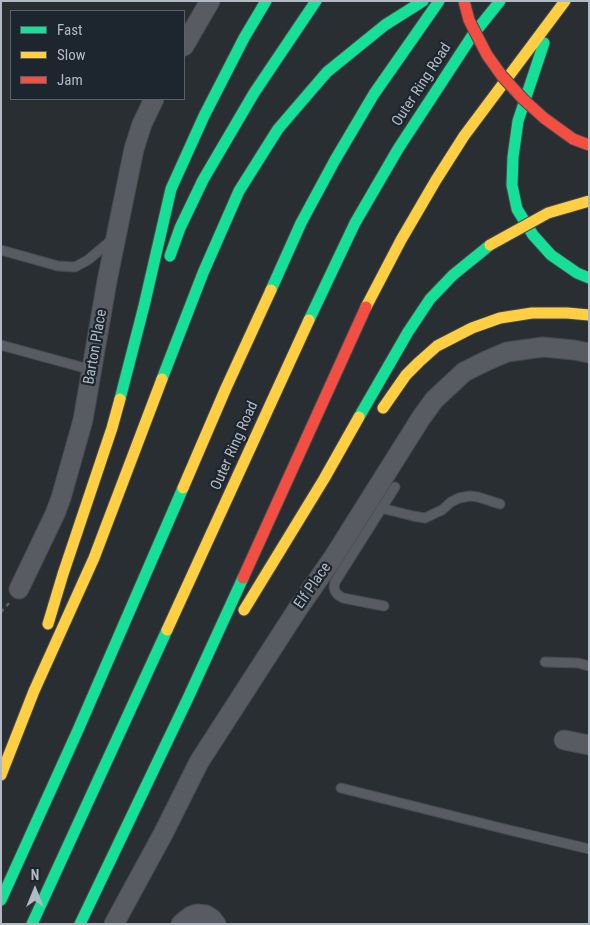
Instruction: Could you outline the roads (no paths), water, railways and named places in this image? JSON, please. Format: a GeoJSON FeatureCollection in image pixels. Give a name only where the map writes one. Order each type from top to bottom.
{"type":"FeatureCollection","features":[{"type":"Feature","properties":{"kind":"highway"},"geometry":{"type":"LineString","coordinates":[[45,634],[112,428],[144,306],[171,189],[204,116],[244,38],[266,1]]}},
{"type":"Feature","properties":{"kind":"highway"},"geometry":{"type":"LineString","coordinates":[[144,306],[164,271],[180,228],[203,180],[254,93],[316,1]]}},
{"type":"Feature","properties":{"kind":"highway"},"geometry":{"type":"LineString","coordinates":[[1,775],[34,690],[94,558],[203,273],[239,191],[278,129],[327,72],[385,25],[423,1]]}},
{"type":"Feature","properties":{"kind":"highway"},"geometry":{"type":"LineString","coordinates":[[464,1],[469,20],[487,54],[502,76],[544,118],[573,138],[589,145]]}},
{"type":"Feature","properties":{"kind":"highway","name":"Outer Ring Road"},"geometry":{"type":"LineString","coordinates":[[32,924],[296,347],[355,223],[435,91],[472,36],[500,1]]}},
{"type":"Feature","properties":{"kind":"highway","name":"Outer Ring Road"},"geometry":{"type":"LineString","coordinates":[[1,900],[78,730],[226,388],[301,223],[374,94],[437,3]]}},
{"type":"Feature","properties":{"kind":"highway"},"geometry":{"type":"LineString","coordinates":[[558,11],[518,121],[513,158],[512,185],[517,209],[533,235],[551,255],[577,273],[589,278]]}},
{"type":"Feature","properties":{"kind":"highway"},"geometry":{"type":"LineString","coordinates":[[80,924],[188,698],[373,292],[406,231],[464,136],[558,11]]}},
{"type":"Feature","properties":{"kind":"highway"},"geometry":{"type":"LineString","coordinates":[[188,698],[269,570],[324,479],[408,332],[430,300],[453,275],[490,245],[548,213],[589,201]]}},
{"type":"Feature","properties":{"kind":"highway"},"geometry":{"type":"LineString","coordinates":[[375,419],[406,375],[419,362],[438,346],[472,328],[500,318],[532,313],[589,315]]}},
{"type":"Feature","properties":{"kind":"highway"},"geometry":{"type":"LineString","coordinates":[[269,570],[283,555],[348,459]]}},
{"type":"Feature","properties":{"kind":"highway"},"geometry":{"type":"LineString","coordinates":[[34,690],[40,651]]}},
{"type":"Feature","properties":{"kind":"street"},"geometry":{"type":"LineString","coordinates":[[185,44],[210,1]]}},
{"type":"Feature","properties":{"kind":"street","name":"Barton Place"},"geometry":{"type":"LineString","coordinates":[[19,589],[55,514],[83,420],[116,236],[134,149],[142,124],[154,100]]}},
{"type":"Feature","properties":{"kind":"street","name":"Elf Place"},"geometry":{"type":"LineString","coordinates":[[114,924],[163,834],[199,762],[297,610],[340,561],[421,418],[434,400],[464,372],[507,352],[543,347],[589,353]]}},
{"type":"Feature","properties":{"kind":"street"},"geometry":{"type":"LineString","coordinates":[[564,740],[589,745]]}},
{"type":"Feature","properties":{"kind":"street"},"geometry":{"type":"LineString","coordinates":[[181,924],[197,914],[206,915],[216,924]]}},
{"type":"Feature","properties":{"kind":"lane"},"geometry":{"type":"LineString","coordinates":[[1,250],[58,266],[75,267],[88,260],[116,236]]}},
{"type":"Feature","properties":{"kind":"lane"},"geometry":{"type":"LineString","coordinates":[[1,345],[93,370]]}},
{"type":"Feature","properties":{"kind":"lane"},"geometry":{"type":"LineString","coordinates":[[384,606],[343,598],[338,595],[334,587],[340,561],[395,487]]}},
{"type":"Feature","properties":{"kind":"lane"},"geometry":{"type":"LineString","coordinates":[[381,508],[425,518],[442,510],[459,498],[478,497],[500,504]]}},
{"type":"Feature","properties":{"kind":"lane"},"geometry":{"type":"LineString","coordinates":[[545,662],[578,663],[589,666]]}},
{"type":"Feature","properties":{"kind":"lane"},"geometry":{"type":"LineString","coordinates":[[341,788],[589,848]]}}]}
